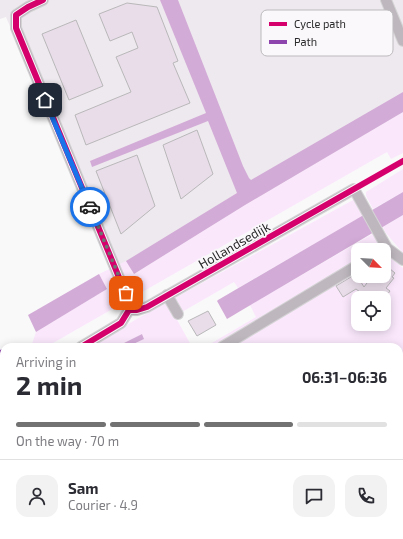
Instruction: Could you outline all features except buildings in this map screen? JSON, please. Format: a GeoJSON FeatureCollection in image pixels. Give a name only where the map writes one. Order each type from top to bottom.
{"type":"FeatureCollection","features":[{"type":"Feature","properties":{"kind":"street"},"geometry":{"type":"LineString","coordinates":[[43,0],[16,15],[16,28],[99,216],[130,304],[129,310],[121,323],[88,343]]}},
{"type":"Feature","properties":{"kind":"street"},"geometry":{"type":"LineString","coordinates":[[386,0],[390,10]]}},
{"type":"Feature","properties":{"kind":"street"},"geometry":{"type":"LineString","coordinates":[[393,17],[403,41]]}},
{"type":"Feature","properties":{"kind":"street","name":"Hollandsedijk"},"geometry":{"type":"LineString","coordinates":[[129,310],[142,309],[354,189],[383,243]]}},
{"type":"Feature","properties":{"kind":"street","name":"Hollandsedijk"},"geometry":{"type":"LineString","coordinates":[[391,253],[403,260]]}},
{"type":"Feature","properties":{"kind":"street"},"geometry":{"type":"LineString","coordinates":[[229,343],[351,269]]}},
{"type":"Feature","properties":{"kind":"street"},"geometry":{"type":"LineString","coordinates":[[167,295],[178,314]]}},
{"type":"Feature","properties":{"kind":"shaded area"},"geometry":{"type":"Polygon","coordinates":[[[0,0],[403,0],[403,117],[116,279],[6,17],[0,19],[0,0]]]}},
{"type":"Feature","properties":{"kind":"shaded area"},"geometry":{"type":"Polygon","coordinates":[[[160,0],[178,0],[243,166],[251,180],[403,92],[403,112],[245,205],[134,274],[126,261],[237,193],[208,121],[92,167],[90,161],[206,113],[160,0]]]}},
{"type":"Feature","properties":{"kind":"shaded area"},"geometry":{"type":"Polygon","coordinates":[[[403,112],[403,153],[391,159],[387,152],[53,343],[32,343],[36,332],[107,289],[99,274],[126,261],[134,274],[245,205],[403,112]]]}},
{"type":"Feature","properties":{"kind":"shaded area"},"geometry":{"type":"Polygon","coordinates":[[[403,169],[403,192],[373,209],[366,196],[366,192],[403,169]]]}},
{"type":"Feature","properties":{"kind":"shaded area"},"geometry":{"type":"Polygon","coordinates":[[[403,192],[403,215],[356,243],[351,243],[351,246],[227,319],[217,301],[403,192]]]}},
{"type":"Feature","properties":{"kind":"shaded area"},"geometry":{"type":"Polygon","coordinates":[[[353,200],[358,203],[364,215],[238,288],[234,282],[175,316],[190,343],[136,343],[144,339],[142,334],[124,343],[97,343],[135,320],[353,200]]]}},
{"type":"Feature","properties":{"kind":"shaded area"},"geometry":{"type":"Polygon","coordinates":[[[403,215],[403,253],[385,232],[383,227],[403,215]]]}},
{"type":"Feature","properties":{"kind":"shaded area"},"geometry":{"type":"Polygon","coordinates":[[[374,233],[379,243],[357,243],[374,233]]]}},
{"type":"Feature","properties":{"kind":"shaded area"},"geometry":{"type":"Polygon","coordinates":[[[351,246],[351,283],[391,283],[391,258],[403,268],[403,343],[212,343],[256,317],[250,305],[351,246]]]}},
{"type":"Feature","properties":{"kind":"shaded area"},"geometry":{"type":"Polygon","coordinates":[[[99,274],[107,289],[36,332],[28,315],[99,274]]]}},
{"type":"Feature","properties":{"kind":"shaded area"},"geometry":{"type":"Polygon","coordinates":[[[142,334],[144,339],[136,343],[124,343],[142,334]]]}},
{"type":"Feature","properties":{"kind":"cycle path"},"geometry":{"type":"LineString","coordinates":[[43,0],[16,15],[16,28],[130,304],[129,310]]}},
{"type":"Feature","properties":{"kind":"cycle path"},"geometry":{"type":"LineString","coordinates":[[88,343],[121,323],[129,310],[137,310],[147,307],[403,161]]}},
{"type":"Feature","properties":{"kind":"way so far"},"geometry":{"type":"LineString","coordinates":[[90,207],[126,293]]}},
{"type":"Feature","properties":{"kind":"route"},"geometry":{"type":"LineString","coordinates":[[45,100],[90,207]]}}]}
